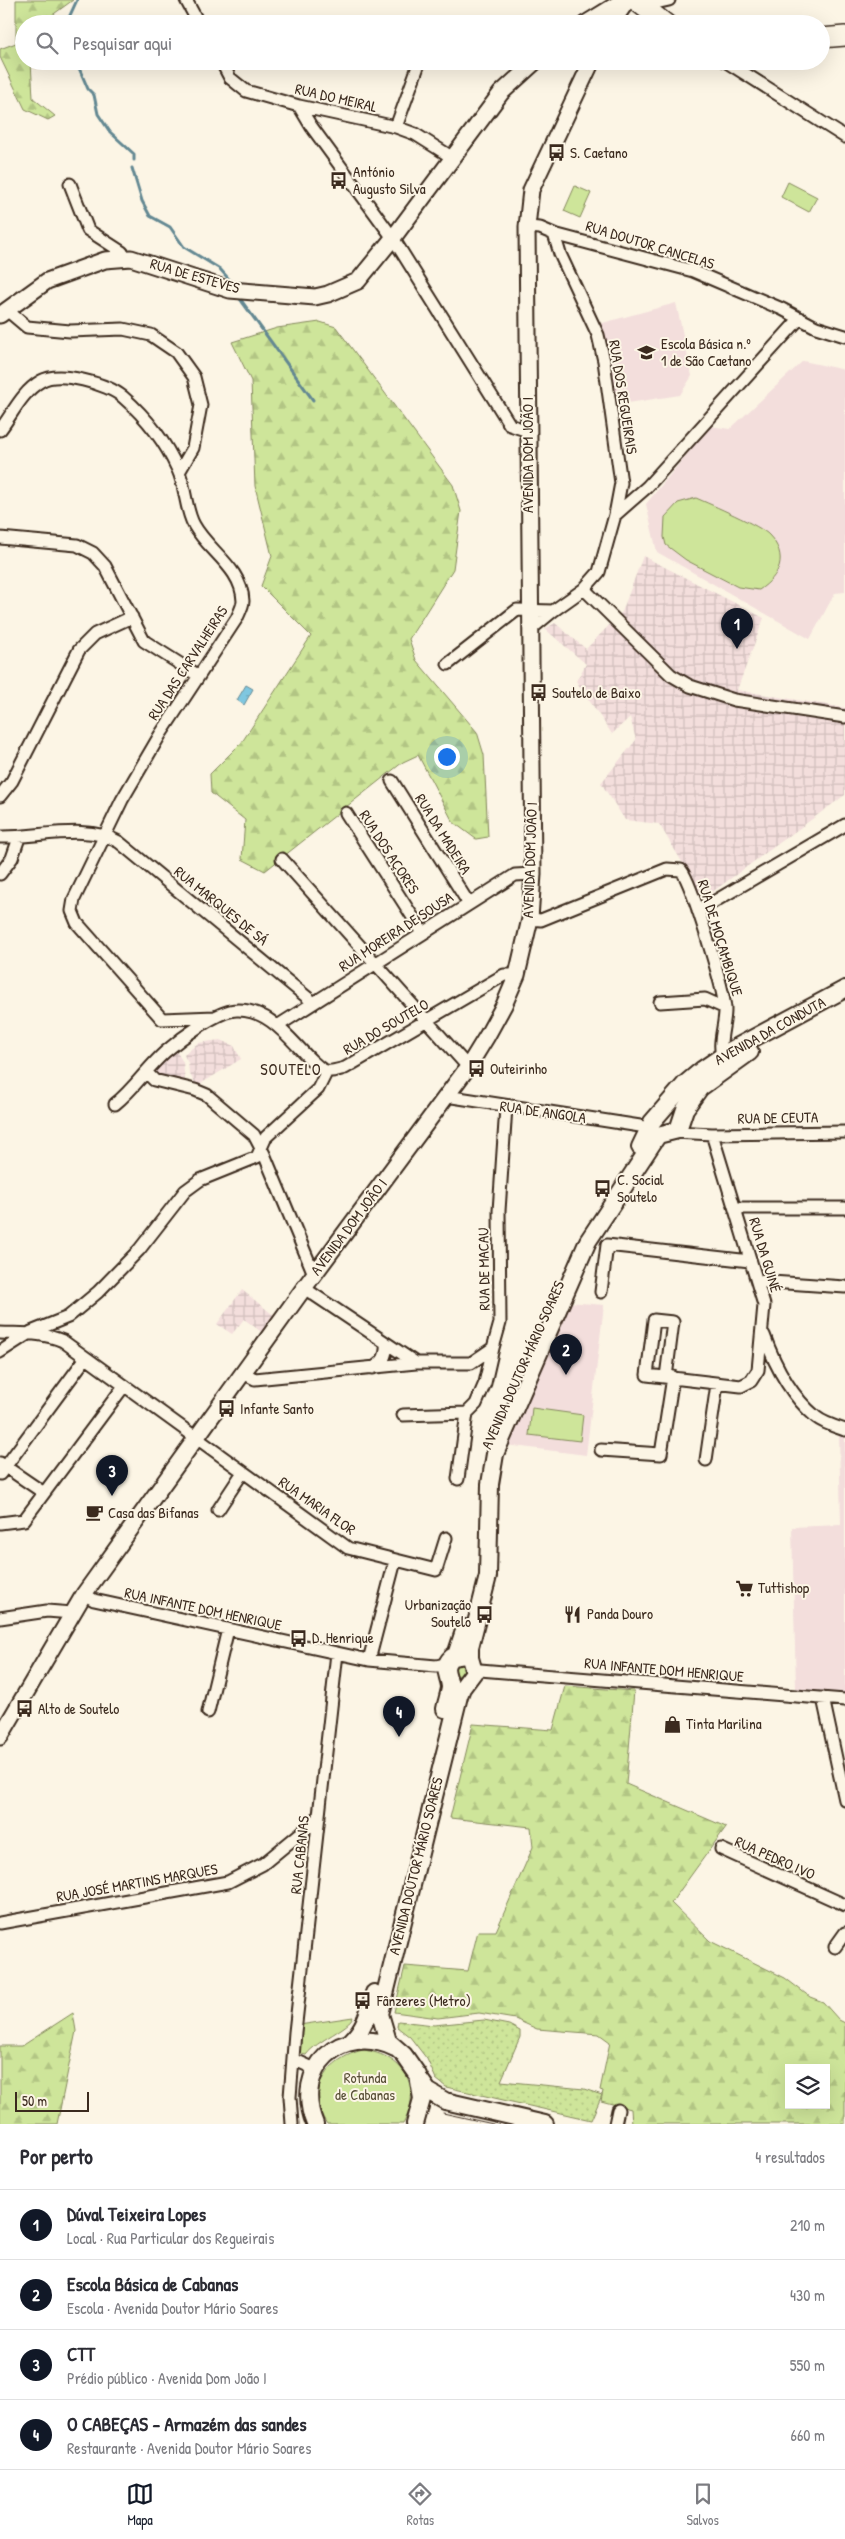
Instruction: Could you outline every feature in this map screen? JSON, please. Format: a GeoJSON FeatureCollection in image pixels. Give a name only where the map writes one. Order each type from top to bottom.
{"type":"FeatureCollection","features":[{"type":"Feature","properties":{"kind":"main road"},"geometry":{"type":"LineString","coordinates":[[635,2],[653,15]]}},
{"type":"Feature","properties":{"kind":"main road"},"geometry":{"type":"LineString","coordinates":[[830,37],[845,36]]}},
{"type":"Feature","properties":{"kind":"main road","name":"AVENIDA DA CONDUTA"},"geometry":{"type":"LineString","coordinates":[[650,1129],[685,1084],[722,1056],[845,989]]}},
{"type":"Feature","properties":{"kind":"main road","name":"AVENIDA DA CONDUTA"},"geometry":{"type":"LineString","coordinates":[[680,1128],[693,1097],[710,1078],[737,1059],[845,1001]]}},
{"type":"Feature","properties":{"kind":"main road","name":"RUA DE ANGOLA"},"geometry":{"type":"LineString","coordinates":[[650,1129],[671,1116],[676,1116],[680,1128]]}},
{"type":"Feature","properties":{"kind":"main road","name":"AVENIDA DOUTOR MÁRIO SOARES"},"geometry":{"type":"LineString","coordinates":[[415,2124],[422,2099],[418,2075],[404,2055],[388,2041],[381,2024],[381,2006],[458,1700],[460,1668],[479,1571],[481,1476],[485,1450],[579,1237],[602,1199],[650,1129]]}},
{"type":"Feature","properties":{"kind":"main road","name":"AVENIDA DOUTOR MÁRIO SOARES"},"geometry":{"type":"LineString","coordinates":[[316,2124],[309,2103],[309,2091],[315,2069],[330,2052],[351,2041],[358,2034],[367,2018],[449,1691],[460,1668]]}},
{"type":"Feature","properties":{"kind":"main road","name":"AVENIDA DOUTOR MÁRIO SOARES"},"geometry":{"type":"LineString","coordinates":[[351,2041],[374,2040],[395,2048]]}},
{"type":"Feature","properties":{"kind":"main road"},"geometry":{"type":"LineString","coordinates":[[418,2075],[428,2091],[445,2101],[544,2124]]}},
{"type":"Feature","properties":{"kind":"street"},"geometry":{"type":"LineString","coordinates":[[186,0],[194,15]]}},
{"type":"Feature","properties":{"kind":"street"},"geometry":{"type":"LineString","coordinates":[[600,15],[624,0]]}},
{"type":"Feature","properties":{"kind":"street"},"geometry":{"type":"LineString","coordinates":[[621,15],[635,2],[669,0]]}},
{"type":"Feature","properties":{"kind":"street","name":"RUA DO MEIRAL"},"geometry":{"type":"LineString","coordinates":[[226,70],[230,78],[246,91],[300,106],[396,127],[415,134],[452,158]]}},
{"type":"Feature","properties":{"kind":"street"},"geometry":{"type":"LineString","coordinates":[[396,127],[417,70]]}},
{"type":"Feature","properties":{"kind":"street","name":"RUA DE ESTEVES"},"geometry":{"type":"LineString","coordinates":[[4,313],[47,281],[105,260],[131,258],[230,290],[315,297],[328,294],[358,281],[393,238],[501,93],[526,70]]}},
{"type":"Feature","properties":{"kind":"street","name":"AVENIDA DOM JOÃO I"},"geometry":{"type":"LineString","coordinates":[[0,1737],[84,1594],[314,1274],[468,1067],[504,1005],[516,975],[530,919],[533,874],[527,226],[531,190],[588,70]]}},
{"type":"Feature","properties":{"kind":"street"},"geometry":{"type":"LineString","coordinates":[[739,70],[845,138]]}},
{"type":"Feature","properties":{"kind":"street"},"geometry":{"type":"LineString","coordinates":[[300,106],[311,126],[393,238],[510,425],[528,431]]}},
{"type":"Feature","properties":{"kind":"street"},"geometry":{"type":"LineString","coordinates":[[70,184],[88,230],[122,252],[122,259]]}},
{"type":"Feature","properties":{"kind":"street","name":"RUA DOUTOR CANCELAS"},"geometry":{"type":"LineString","coordinates":[[527,226],[693,271],[800,318],[816,327],[845,336]]}},
{"type":"Feature","properties":{"kind":"street","name":"RUA DOS REGUEIRAIS"},"geometry":{"type":"LineString","coordinates":[[530,630],[552,611],[584,589],[599,572],[615,514],[621,483],[604,361],[598,335],[560,254],[554,234]]}},
{"type":"Feature","properties":{"kind":"street"},"geometry":{"type":"LineString","coordinates":[[4,313],[27,327],[70,331],[123,329],[151,335],[176,352],[194,376],[201,405],[193,448],[179,472]]}},
{"type":"Feature","properties":{"kind":"street"},"geometry":{"type":"LineString","coordinates":[[615,514],[647,487],[800,318]]}},
{"type":"Feature","properties":{"kind":"street","name":"RUA DAS CARVALHEIRAS"},"geometry":{"type":"LineString","coordinates":[[0,430],[29,389],[43,379],[58,375],[79,378],[122,396],[151,426],[179,472],[194,525],[238,579],[243,602],[237,618],[155,743],[122,800],[74,899],[72,912],[77,923],[162,1018],[215,1017]]}},
{"type":"Feature","properties":{"kind":"street"},"geometry":{"type":"LineString","coordinates":[[0,538],[77,545],[93,553],[104,566],[144,641],[199,676]]}},
{"type":"Feature","properties":{"kind":"street"},"geometry":{"type":"LineString","coordinates":[[584,589],[671,675],[690,686],[734,700],[845,717]]}},
{"type":"Feature","properties":{"kind":"street"},"geometry":{"type":"LineString","coordinates":[[448,664],[517,610],[530,612],[552,611]]}},
{"type":"Feature","properties":{"kind":"street"},"geometry":{"type":"LineString","coordinates":[[0,796],[12,781],[78,650],[95,634],[132,617]]}},
{"type":"Feature","properties":{"kind":"street","name":"RUA DA MADEIRA"},"geometry":{"type":"LineString","coordinates":[[392,781],[469,904]]}},
{"type":"Feature","properties":{"kind":"street","name":"RUA DOS AÇORES"},"geometry":{"type":"LineString","coordinates":[[346,813],[423,933]]}},
{"type":"Feature","properties":{"kind":"street"},"geometry":{"type":"LineString","coordinates":[[698,911],[845,825]]}},
{"type":"Feature","properties":{"kind":"street"},"geometry":{"type":"LineString","coordinates":[[0,837],[19,838],[86,832],[106,835]]}},
{"type":"Feature","properties":{"kind":"street","name":"RUA MARQUES DE SÁ"},"geometry":{"type":"LineString","coordinates":[[106,835],[119,842],[314,1003]]}},
{"type":"Feature","properties":{"kind":"street"},"geometry":{"type":"LineString","coordinates":[[0,874],[12,858],[19,838]]}},
{"type":"Feature","properties":{"kind":"street"},"geometry":{"type":"LineString","coordinates":[[282,859],[468,1067]]}},
{"type":"Feature","properties":{"kind":"street","name":"RUA DE MOÇAMBIQUE"},"geometry":{"type":"LineString","coordinates":[[530,919],[542,920],[667,869],[681,870],[685,875],[698,911],[725,1008],[720,1047],[722,1056]]}},
{"type":"Feature","properties":{"kind":"street","name":"RUA MOREIRA DE SOUSA"},"geometry":{"type":"LineString","coordinates":[[279,1025],[515,875],[533,874]]}},
{"type":"Feature","properties":{"kind":"street","name":"RUA DO SOUTELO"},"geometry":{"type":"LineString","coordinates":[[327,1071],[345,1068],[504,975],[516,975]]}},
{"type":"Feature","properties":{"kind":"street"},"geometry":{"type":"LineString","coordinates":[[660,1002],[705,999],[725,1008]]}},
{"type":"Feature","properties":{"kind":"street"},"geometry":{"type":"LineString","coordinates":[[0,1352],[30,1332],[68,1317],[98,1292],[139,1250],[185,1191],[200,1180],[257,1157],[266,1137],[318,1089],[327,1071],[320,1068],[292,1041],[279,1025],[260,1015],[237,1010],[215,1017],[165,1052],[127,1095],[115,1104]]}},
{"type":"Feature","properties":{"kind":"street"},"geometry":{"type":"LineString","coordinates":[[147,1073],[154,1080],[207,1095],[254,1135],[314,1274]]}},
{"type":"Feature","properties":{"kind":"street","name":"RUA DE ANGOLA"},"geometry":{"type":"LineString","coordinates":[[446,1096],[650,1129]]}},
{"type":"Feature","properties":{"kind":"street","name":"RUA DE MACAU"},"geometry":{"type":"LineString","coordinates":[[467,1413],[476,1404],[485,1383],[500,1323],[499,1211],[506,1107]]}},
{"type":"Feature","properties":{"kind":"street","name":"RUA DE ANGOLA"},"geometry":{"type":"LineString","coordinates":[[680,1128],[712,1134]]}},
{"type":"Feature","properties":{"kind":"street","name":"RUA DE CEUTA"},"geometry":{"type":"LineString","coordinates":[[712,1134],[845,1132]]}},
{"type":"Feature","properties":{"kind":"street","name":"RUA DA GUINÉ"},"geometry":{"type":"LineString","coordinates":[[670,1377],[673,1322],[654,1320],[647,1375],[742,1386],[751,1381],[758,1370],[763,1333],[764,1304],[712,1134]]}},
{"type":"Feature","properties":{"kind":"street"},"geometry":{"type":"LineString","coordinates":[[735,1208],[845,1208]]}},
{"type":"Feature","properties":{"kind":"street"},"geometry":{"type":"LineString","coordinates":[[601,1292],[607,1245],[750,1261]]}},
{"type":"Feature","properties":{"kind":"street"},"geometry":{"type":"LineString","coordinates":[[757,1281],[845,1287]]}},
{"type":"Feature","properties":{"kind":"street"},"geometry":{"type":"LineString","coordinates":[[304,1288],[416,1363]]}},
{"type":"Feature","properties":{"kind":"street"},"geometry":{"type":"LineString","coordinates":[[0,1333],[30,1332]]}},
{"type":"Feature","properties":{"kind":"street","name":"RUA MARIA FLOR"},"geometry":{"type":"LineString","coordinates":[[30,1332],[63,1341],[348,1548],[436,1570],[446,1538]]}},
{"type":"Feature","properties":{"kind":"street"},"geometry":{"type":"LineString","coordinates":[[763,1333],[774,1363],[800,1399],[817,1418],[845,1430]]}},
{"type":"Feature","properties":{"kind":"street"},"geometry":{"type":"LineString","coordinates":[[373,1368],[384,1360],[387,1353],[386,1344]]}},
{"type":"Feature","properties":{"kind":"street"},"geometry":{"type":"LineString","coordinates":[[471,1364],[494,1348]]}},
{"type":"Feature","properties":{"kind":"street"},"geometry":{"type":"LineString","coordinates":[[44,1493],[2,1468],[86,1358]]}},
{"type":"Feature","properties":{"kind":"street"},"geometry":{"type":"LineString","coordinates":[[243,1373],[255,1379],[416,1363],[471,1364],[481,1370],[485,1383]]}},
{"type":"Feature","properties":{"kind":"street"},"geometry":{"type":"LineString","coordinates":[[601,1450],[661,1454],[670,1377]]}},
{"type":"Feature","properties":{"kind":"street"},"geometry":{"type":"LineString","coordinates":[[706,1460],[717,1384]]}},
{"type":"Feature","properties":{"kind":"street"},"geometry":{"type":"LineString","coordinates":[[0,1523],[24,1520],[124,1386]]}},
{"type":"Feature","properties":{"kind":"street"},"geometry":{"type":"LineString","coordinates":[[403,1416],[467,1413],[458,1479]]}},
{"type":"Feature","properties":{"kind":"street"},"geometry":{"type":"LineString","coordinates":[[218,1510],[243,1472]]}},
{"type":"Feature","properties":{"kind":"street"},"geometry":{"type":"LineString","coordinates":[[370,1660],[395,1561]]}},
{"type":"Feature","properties":{"kind":"street","name":"RUA INFANTE DOM HENRIQUE"},"geometry":{"type":"LineString","coordinates":[[84,1594],[94,1600],[370,1660],[845,1700]]}},
{"type":"Feature","properties":{"kind":"street"},"geometry":{"type":"LineString","coordinates":[[0,1618],[46,1611],[72,1612]]}},
{"type":"Feature","properties":{"kind":"street"},"geometry":{"type":"LineString","coordinates":[[208,1712],[228,1629]]}},
{"type":"Feature","properties":{"kind":"street","name":"RUA CABANAS"},"geometry":{"type":"LineString","coordinates":[[292,2124],[290,2097],[293,2059],[337,1653]]}},
{"type":"Feature","properties":{"kind":"street"},"geometry":{"type":"LineString","coordinates":[[823,1698],[845,1800]]}},
{"type":"Feature","properties":{"kind":"street","name":"RUA JOSÉ MARTINS MARQUES"},"geometry":{"type":"LineString","coordinates":[[0,1923],[228,1882],[263,1864],[319,1818]]}},
{"type":"Feature","properties":{"kind":"street","name":"RUA PEDRO IVO"},"geometry":{"type":"LineString","coordinates":[[720,1850],[845,1905]]}},
{"type":"Feature","properties":{"kind":"street"},"geometry":{"type":"LineString","coordinates":[[835,1947],[845,1933]]}},
{"type":"Feature","properties":{"kind":"street"},"geometry":{"type":"LineString","coordinates":[[293,2059],[315,2069]]}},
{"type":"Feature","properties":{"kind":"street"},"geometry":{"type":"LineString","coordinates":[[615,2124],[618,2110]]}},
{"type":"Feature","properties":{"kind":"shaded area","name":"Escola Básica n.º 1 de São Caetano"},"geometry":{"type":"Polygon","coordinates":[[[676,303],[692,376],[680,395],[615,405],[603,331],[599,324],[676,303]]]}},
{"type":"Feature","properties":{"kind":"shaded area"},"geometry":{"type":"Polygon","coordinates":[[[803,361],[845,370],[845,592],[835,593],[810,639],[657,552],[646,504],[710,426],[730,429],[803,361]]]}},
{"type":"Feature","properties":{"kind":"shaded area"},"geometry":{"type":"Polygon","coordinates":[[[643,556],[764,618],[737,690],[845,708],[845,795],[704,898],[659,824],[625,820],[601,783],[636,740],[630,717],[612,734],[576,681],[586,664],[545,629],[555,623],[586,649],[622,612],[643,556]]]}},
{"type":"Feature","properties":{"kind":"shaded area"},"geometry":{"type":"Polygon","coordinates":[[[220,1040],[234,1046],[241,1059],[197,1086],[189,1073],[188,1063],[184,1055],[198,1043],[220,1040]]]}},
{"type":"Feature","properties":{"kind":"shaded area"},"geometry":{"type":"Polygon","coordinates":[[[176,1051],[183,1062],[185,1082],[161,1077],[156,1072],[156,1067],[176,1051]]]}},
{"type":"Feature","properties":{"kind":"shaded area"},"geometry":{"type":"Polygon","coordinates":[[[242,1290],[276,1317],[264,1334],[244,1319],[232,1334],[217,1324],[242,1290]]]}},
{"type":"Feature","properties":{"kind":"shaded area"},"geometry":{"type":"Polygon","coordinates":[[[569,1302],[604,1305],[586,1455],[506,1445],[569,1302]]]}},
{"type":"Feature","properties":{"kind":"shaded area"},"geometry":{"type":"Polygon","coordinates":[[[839,1433],[845,1434],[845,1696],[796,1689],[792,1527],[841,1525],[839,1433]]]}},
{"type":"Feature","properties":{"kind":"green space"},"geometry":{"type":"Polygon","coordinates":[[[16,0],[73,0],[52,15],[16,15],[16,0]]]}},
{"type":"Feature","properties":{"kind":"green space"},"geometry":{"type":"Polygon","coordinates":[[[15,43],[15,70],[31,70],[33,98],[55,116],[48,120],[25,109],[0,57],[0,49],[15,43]]]}},
{"type":"Feature","properties":{"kind":"green space"},"geometry":{"type":"Polygon","coordinates":[[[788,182],[817,197],[809,212],[781,197],[788,182]]]}},
{"type":"Feature","properties":{"kind":"green space"},"geometry":{"type":"Polygon","coordinates":[[[575,186],[591,193],[580,218],[564,211],[575,186]]]}},
{"type":"Feature","properties":{"kind":"green space"},"geometry":{"type":"Polygon","coordinates":[[[320,322],[336,327],[453,485],[461,511],[453,569],[409,639],[416,660],[477,732],[484,755],[488,837],[476,839],[453,822],[418,755],[403,762],[265,871],[242,859],[245,820],[211,793],[210,774],[242,742],[311,636],[261,586],[272,556],[255,486],[251,381],[232,342],[277,328],[320,322]]]}},
{"type":"Feature","properties":{"kind":"green space"},"geometry":{"type":"Polygon","coordinates":[[[696,498],[756,526],[769,535],[775,543],[779,550],[780,558],[777,572],[759,590],[738,587],[686,560],[666,545],[664,537],[665,517],[678,503],[696,498]]]}},
{"type":"Feature","properties":{"kind":"green space"},"geometry":{"type":"Polygon","coordinates":[[[532,1408],[583,1415],[580,1441],[529,1435],[532,1408]]]}},
{"type":"Feature","properties":{"kind":"green space"},"geometry":{"type":"Polygon","coordinates":[[[464,1663],[467,1669],[461,1676],[457,1675],[454,1665],[464,1663]]]}},
{"type":"Feature","properties":{"kind":"green space"},"geometry":{"type":"Polygon","coordinates":[[[565,1686],[634,1691],[626,1784],[726,1827],[671,1903],[710,1941],[785,1978],[810,1997],[823,2002],[839,2020],[845,2023],[845,2124],[632,2124],[631,2109],[601,2101],[603,2091],[600,2090],[610,2042],[599,2034],[537,2029],[515,2019],[479,2013],[438,2018],[394,2012],[405,1966],[468,1971],[478,1931],[496,1931],[533,1847],[531,1827],[450,1818],[473,1724],[553,1730],[565,1686]]]}},
{"type":"Feature","properties":{"kind":"green space"},"geometry":{"type":"Polygon","coordinates":[[[73,2013],[76,2031],[57,2124],[0,2124],[0,2046],[22,2046],[73,2013]]]}},
{"type":"Feature","properties":{"kind":"green space"},"geometry":{"type":"Polygon","coordinates":[[[353,2017],[351,2021],[318,2044],[306,2055],[298,2053],[299,2025],[353,2017]]]}},
{"type":"Feature","properties":{"kind":"green space"},"geometry":{"type":"Polygon","coordinates":[[[484,2020],[509,2025],[520,2031],[520,2037],[501,2081],[584,2089],[602,2095],[591,2120],[446,2087],[436,2079],[427,2059],[410,2037],[397,2027],[398,2021],[434,2025],[484,2020]]]}},
{"type":"Feature","properties":{"kind":"green space","name":"Rotunda de Cabanas"},"geometry":{"type":"Polygon","coordinates":[[[363,2050],[389,2058],[406,2075],[410,2086],[411,2098],[409,2110],[403,2124],[327,2124],[318,2099],[323,2077],[339,2060],[363,2050]]]}},
{"type":"Feature","properties":{"kind":"water"},"geometry":{"type":"Polygon","coordinates":[[[246,685],[253,689],[244,705],[237,700],[246,685]]]}},
{"type":"Feature","properties":{"kind":"waterway"},"geometry":{"type":"LineString","coordinates":[[70,15],[77,0]]}},
{"type":"Feature","properties":{"kind":"waterway"},"geometry":{"type":"LineString","coordinates":[[80,70],[88,89],[94,95],[98,114],[110,132],[134,154],[134,160]]}},
{"type":"Feature","properties":{"kind":"waterway"},"geometry":{"type":"LineString","coordinates":[[132,168],[142,201],[150,216],[170,227],[184,247],[220,269],[234,285]]}},
{"type":"Feature","properties":{"kind":"waterway"},"geometry":{"type":"LineString","coordinates":[[238,296],[313,400]]}},
{"type":"Feature","properties":{"kind":"tram line"},"geometry":{"type":"LineString","coordinates":[[443,2113],[493,2124]]}},
{"type":"Feature","properties":{"kind":"place","name":"S. Caetano"},"geometry":{"type":"Point","coordinates":[556,153]}},
{"type":"Feature","properties":{"kind":"place","name":"António Augusto Silva"},"geometry":{"type":"Point","coordinates":[339,181]}},
{"type":"Feature","properties":{"kind":"place","name":"Escola Básica n.º 1 de São Caetano"},"geometry":{"type":"Point","coordinates":[647,353]}},
{"type":"Feature","properties":{"kind":"place","name":"Dúval Teixeira Lopes"},"geometry":{"type":"Point","coordinates":[737,649]}},
{"type":"Feature","properties":{"kind":"place","name":"Soutelo de Baixo"},"geometry":{"type":"Point","coordinates":[538,693]}},
{"type":"Feature","properties":{"kind":"place","name":"Outeirinho"},"geometry":{"type":"Point","coordinates":[476,1069]}},
{"type":"Feature","properties":{"kind":"place","name":"C. Social Soutelo"},"geometry":{"type":"Point","coordinates":[603,1189]}},
{"type":"Feature","properties":{"kind":"place","name":"Escola Básica de Cabanas"},"geometry":{"type":"Point","coordinates":[566,1375]}},
{"type":"Feature","properties":{"kind":"place","name":"Infante Santo"},"geometry":{"type":"Point","coordinates":[226,1409]}},
{"type":"Feature","properties":{"kind":"place","name":"CTT"},"geometry":{"type":"Point","coordinates":[112,1496]}},
{"type":"Feature","properties":{"kind":"place","name":"Casa das Bifanas"},"geometry":{"type":"Point","coordinates":[94,1513]}},
{"type":"Feature","properties":{"kind":"place","name":"Tuttishop"},"geometry":{"type":"Point","coordinates":[744,1588]}},
{"type":"Feature","properties":{"kind":"place","name":"Urbanização Soutelo"},"geometry":{"type":"Point","coordinates":[485,1614]}},
{"type":"Feature","properties":{"kind":"place","name":"Panda Douro"},"geometry":{"type":"Point","coordinates":[573,1614]}},
{"type":"Feature","properties":{"kind":"place","name":"D. Henrique"},"geometry":{"type":"Point","coordinates":[298,1638]}},
{"type":"Feature","properties":{"kind":"place","name":"Alto de Soutelo"},"geometry":{"type":"Point","coordinates":[24,1709]}},
{"type":"Feature","properties":{"kind":"place","name":"Tinta Marilina"},"geometry":{"type":"Point","coordinates":[672,1724]}},
{"type":"Feature","properties":{"kind":"place","name":"O CABEÇAS - Armazém das sandes"},"geometry":{"type":"Point","coordinates":[399,1737]}},
{"type":"Feature","properties":{"kind":"place","name":"Fânzeres (Metro)"},"geometry":{"type":"Point","coordinates":[363,2001]}},
{"type":"Feature","properties":{"kind":"district","name":"SOUTELO"},"geometry":{"type":"Point","coordinates":[291,1069]}}]}
